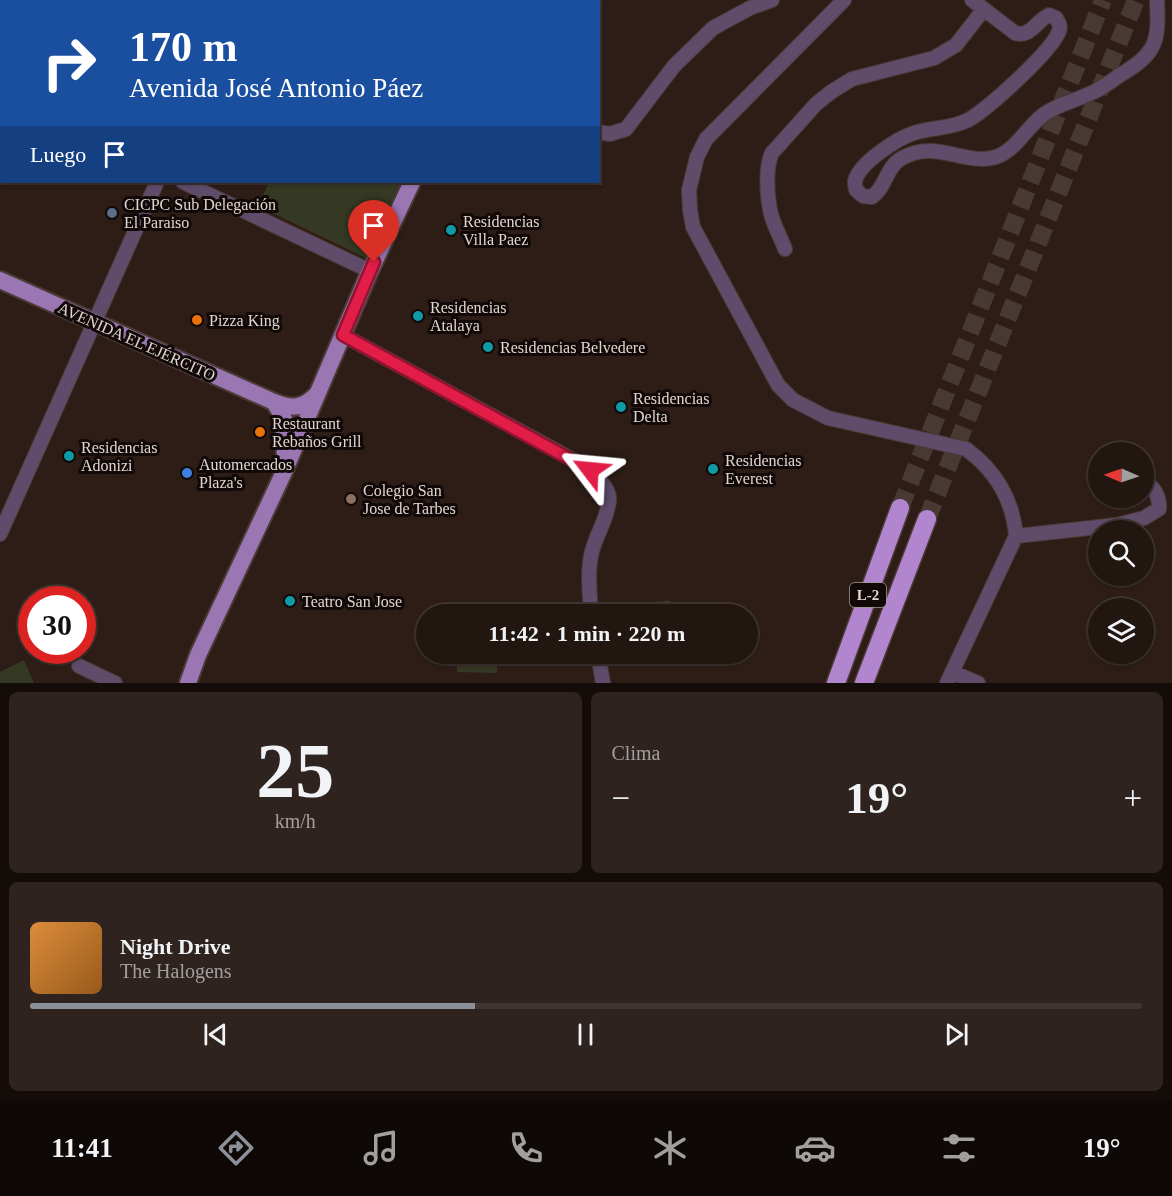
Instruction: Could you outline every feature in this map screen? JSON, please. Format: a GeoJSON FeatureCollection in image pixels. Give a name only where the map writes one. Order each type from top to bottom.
{"type":"FeatureCollection","features":[{"type":"Feature","properties":{"kind":"highway","name":"L-2"},"geometry":{"type":"LineString","coordinates":[[836,683],[900,508]]}},
{"type":"Feature","properties":{"kind":"highway","name":"L-2"},"geometry":{"type":"LineString","coordinates":[[864,683],[927,519]]}},
{"type":"Feature","properties":{"kind":"main road"},"geometry":{"type":"LineString","coordinates":[[188,683],[198,655],[284,472],[370,272],[412,183]]}},
{"type":"Feature","properties":{"kind":"main road","name":"AVENIDA EL EJÉRCITO"},"geometry":{"type":"LineString","coordinates":[[0,280],[287,407],[303,406],[320,392]]}},
{"type":"Feature","properties":{"kind":"main road"},"geometry":{"type":"LineString","coordinates":[[274,402],[284,419],[284,472]]}},
{"type":"Feature","properties":{"kind":"street"},"geometry":{"type":"LineString","coordinates":[[600,132],[610,134],[626,129],[674,66],[713,27],[750,8],[772,0]]}},
{"type":"Feature","properties":{"kind":"street"},"geometry":{"type":"LineString","coordinates":[[844,0],[706,139],[697,157],[689,190],[693,227],[778,385],[793,400],[828,418],[966,449],[982,461],[998,481],[1010,502],[1015,519],[1016,536],[949,678],[978,683]]}},
{"type":"Feature","properties":{"kind":"street"},"geometry":{"type":"LineString","coordinates":[[972,0],[1015,33],[1022,35],[1027,33],[1041,19],[1049,15],[1056,18],[1060,26],[1058,33],[1040,57],[981,112],[957,125],[913,133],[871,159],[860,171],[855,181],[856,190],[863,196],[872,198],[879,192],[893,164],[918,151],[932,150],[986,158],[1007,152],[1044,114],[1092,93],[1138,64],[1149,53],[1156,39],[1157,0]]}},
{"type":"Feature","properties":{"kind":"street"},"geometry":{"type":"LineString","coordinates":[[785,249],[771,213],[767,173],[768,160],[772,153],[816,104],[831,92],[852,79],[934,58],[956,45],[984,9]]}},
{"type":"Feature","properties":{"kind":"street"},"geometry":{"type":"LineString","coordinates":[[0,534],[157,183]]}},
{"type":"Feature","properties":{"kind":"street"},"geometry":{"type":"LineString","coordinates":[[185,183],[370,272]]}},
{"type":"Feature","properties":{"kind":"street"},"geometry":{"type":"LineString","coordinates":[[343,335],[590,470],[606,488],[609,499],[602,528],[593,546],[589,567],[591,604]]}},
{"type":"Feature","properties":{"kind":"street"},"geometry":{"type":"LineString","coordinates":[[1016,536],[1117,525],[1144,518],[1159,509],[1159,499],[1154,489]]}},
{"type":"Feature","properties":{"kind":"street"},"geometry":{"type":"LineString","coordinates":[[600,664],[603,683]]}},
{"type":"Feature","properties":{"kind":"street"},"geometry":{"type":"LineString","coordinates":[[79,666],[115,683]]}},
{"type":"Feature","properties":{"kind":"green space"},"geometry":{"type":"Polygon","coordinates":[[[269,183],[412,183],[374,262],[258,206],[269,183]]]}},
{"type":"Feature","properties":{"kind":"green space"},"geometry":{"type":"Polygon","coordinates":[[[18,663],[26,664],[34,683],[0,683],[0,672],[18,663]]]}},
{"type":"Feature","properties":{"kind":"green space"},"geometry":{"type":"Polygon","coordinates":[[[457,664],[498,664],[497,673],[457,672],[457,664]]]}},
{"type":"Feature","properties":{"kind":"tunnel"},"geometry":{"type":"LineString","coordinates":[[900,508],[1103,0]]}},
{"type":"Feature","properties":{"kind":"tunnel"},"geometry":{"type":"LineString","coordinates":[[927,519],[1136,0]]}},
{"type":"Feature","properties":{"kind":"place","name":"CICPC Sub Delegación El Paraiso"},"geometry":{"type":"Point","coordinates":[112,213]}},
{"type":"Feature","properties":{"kind":"place","name":"Residencias Villa Paez"},"geometry":{"type":"Point","coordinates":[451,230]}},
{"type":"Feature","properties":{"kind":"place","name":"Residencias Atalaya"},"geometry":{"type":"Point","coordinates":[418,316]}},
{"type":"Feature","properties":{"kind":"place","name":"Pizza King"},"geometry":{"type":"Point","coordinates":[197,320]}},
{"type":"Feature","properties":{"kind":"place","name":"Residencias Belvedere"},"geometry":{"type":"Point","coordinates":[488,347]}},
{"type":"Feature","properties":{"kind":"place","name":"Residencias Delta"},"geometry":{"type":"Point","coordinates":[621,407]}},
{"type":"Feature","properties":{"kind":"place","name":"Restaurant Rebaños Grill"},"geometry":{"type":"Point","coordinates":[260,432]}},
{"type":"Feature","properties":{"kind":"place","name":"Residencias Adonizi"},"geometry":{"type":"Point","coordinates":[69,456]}},
{"type":"Feature","properties":{"kind":"place","name":"Residencias Everest"},"geometry":{"type":"Point","coordinates":[713,469]}},
{"type":"Feature","properties":{"kind":"place","name":"Automercados Plaza's"},"geometry":{"type":"Point","coordinates":[187,473]}},
{"type":"Feature","properties":{"kind":"place","name":"Colegio San Jose de Tarbes"},"geometry":{"type":"Point","coordinates":[351,499]}},
{"type":"Feature","properties":{"kind":"place","name":"Teatro San Jose"},"geometry":{"type":"Point","coordinates":[290,601]}},
{"type":"Feature","properties":{"kind":"route"},"geometry":{"type":"LineString","coordinates":[[374,262],[343,335],[590,470]]}}]}
